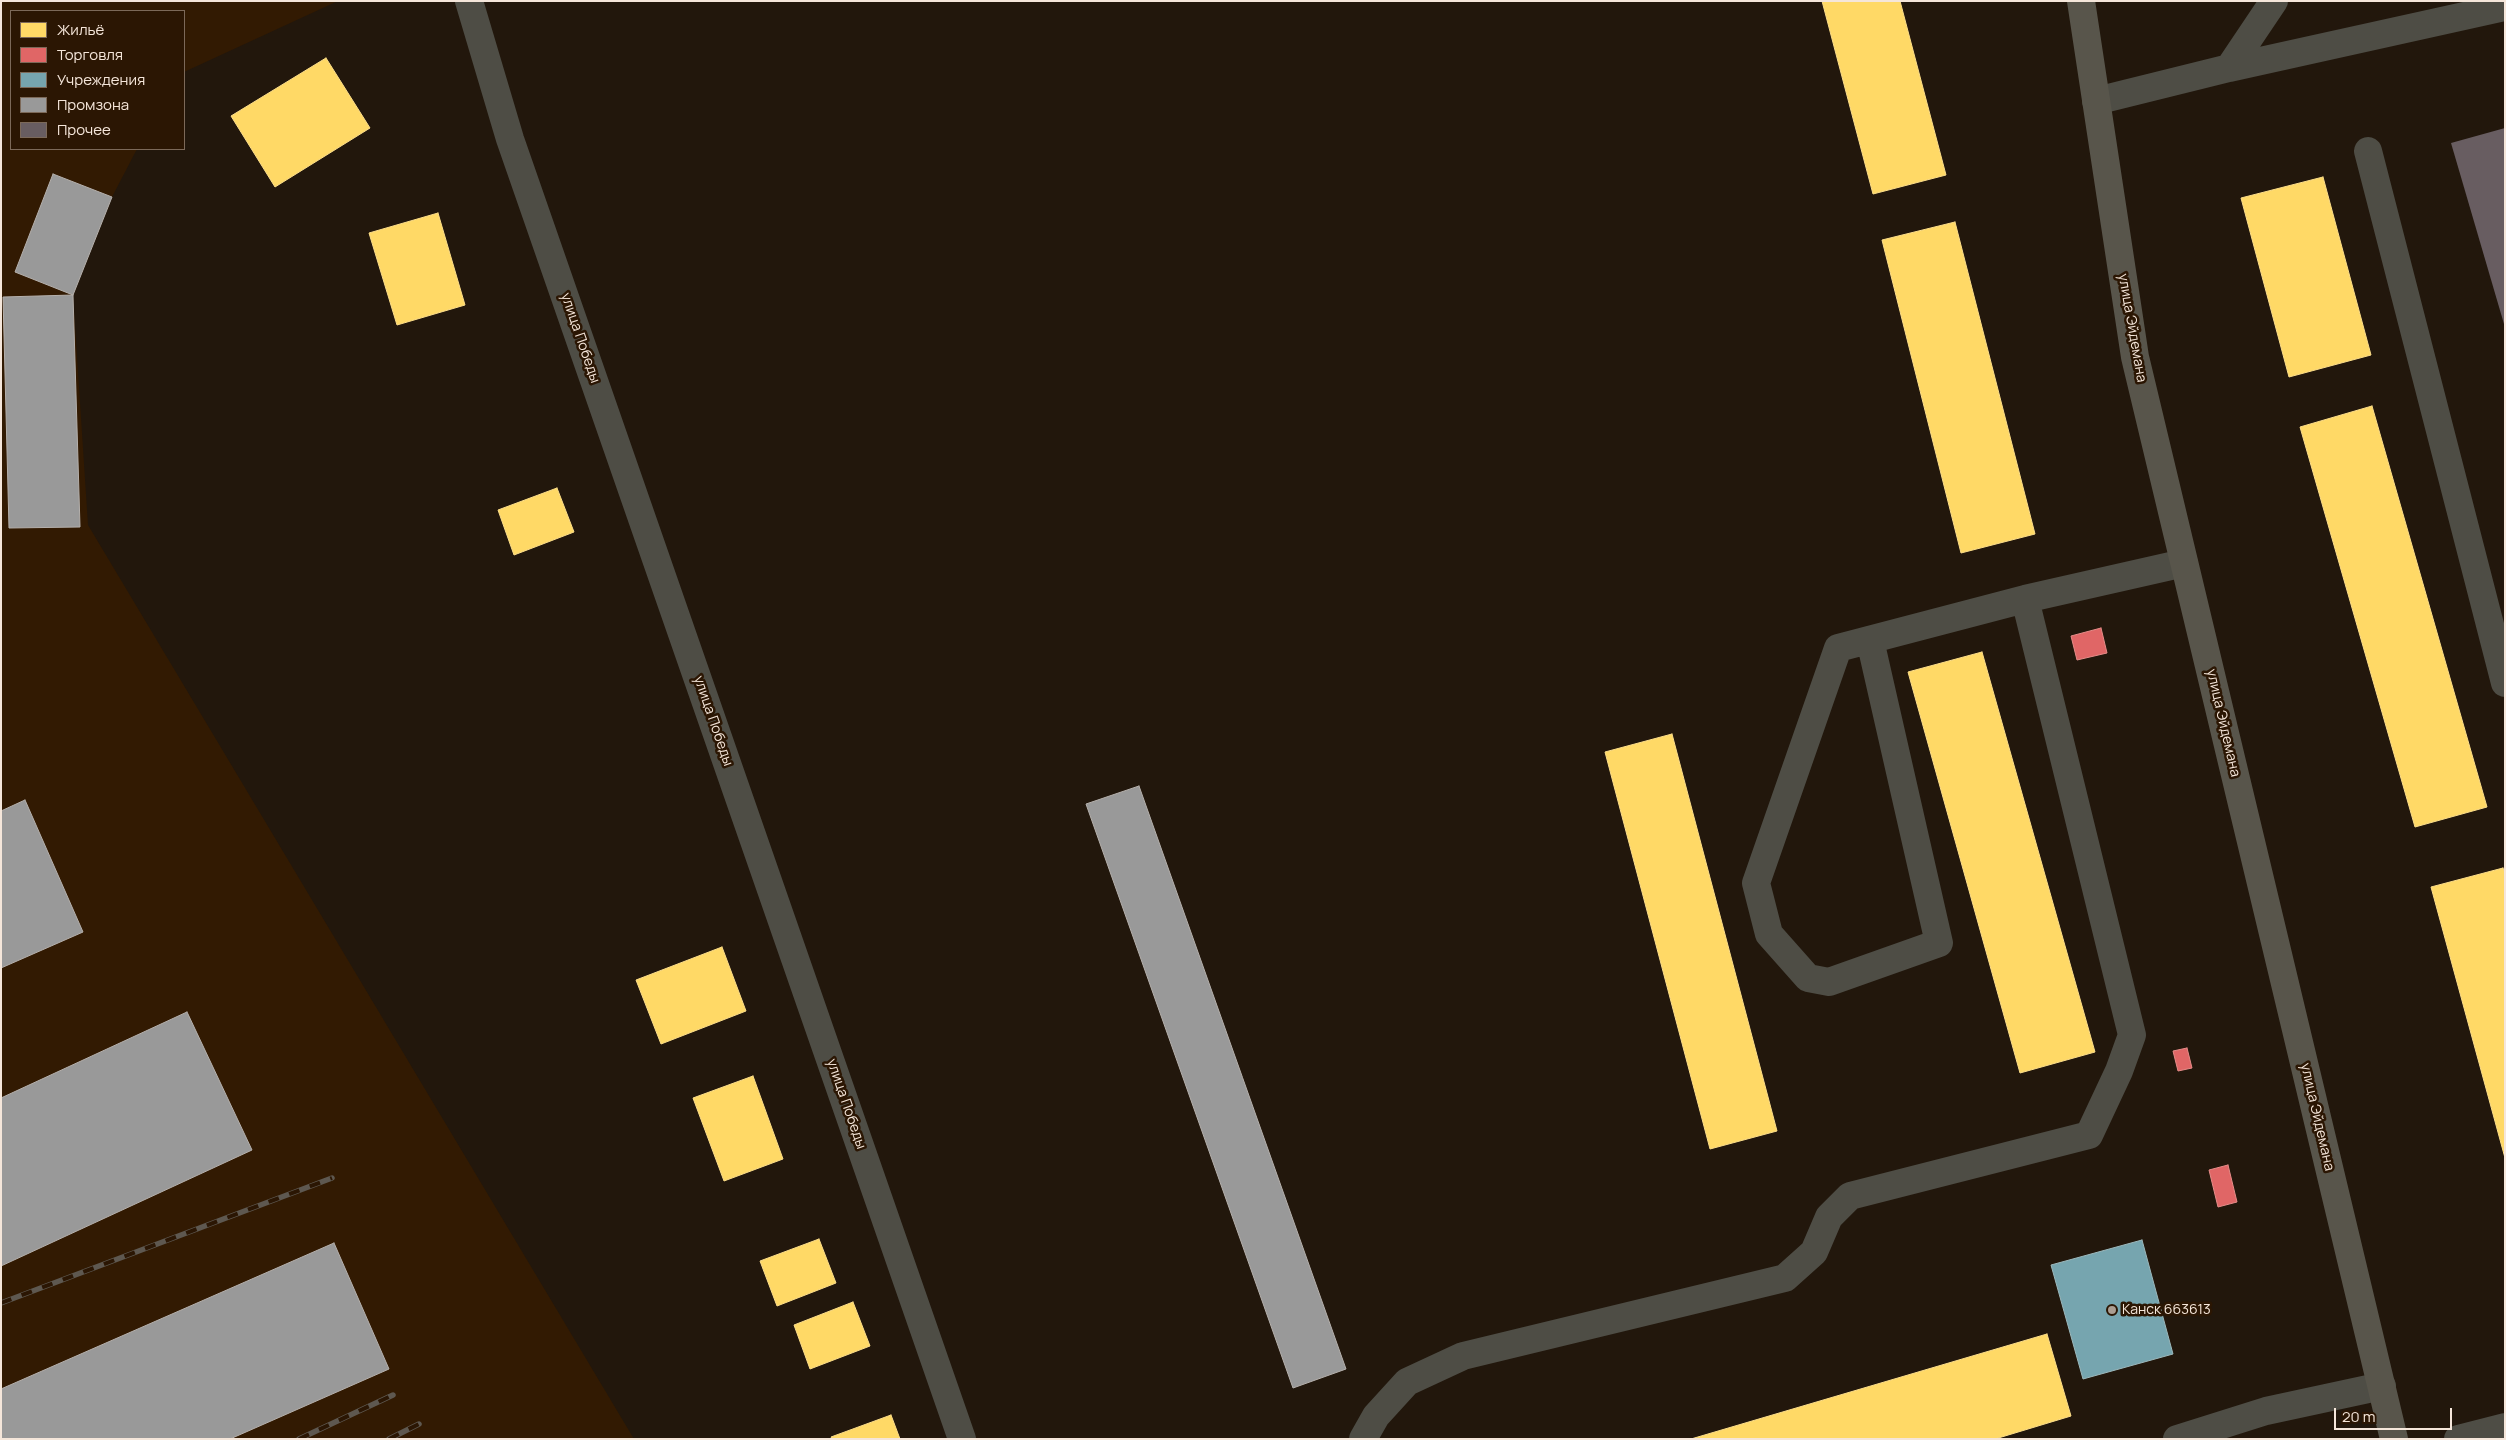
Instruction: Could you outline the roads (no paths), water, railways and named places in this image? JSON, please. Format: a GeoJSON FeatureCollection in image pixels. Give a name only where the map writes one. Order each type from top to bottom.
{"type":"FeatureCollection","features":[{"type":"Feature","properties":{"kind":"main road","name":"улица Эйдемана"},"geometry":{"type":"LineString","coordinates":[[2081,1],[2135,357],[2394,1439]]}},
{"type":"Feature","properties":{"kind":"street","name":"улица Победы"},"geometry":{"type":"LineString","coordinates":[[469,1],[510,139],[962,1439]]}},
{"type":"Feature","properties":{"kind":"street"},"geometry":{"type":"LineString","coordinates":[[2229,68],[2274,1]]}},
{"type":"Feature","properties":{"kind":"street"},"geometry":{"type":"LineString","coordinates":[[2096,101],[2229,68],[2505,7]]}},
{"type":"Feature","properties":{"kind":"street"},"geometry":{"type":"LineString","coordinates":[[2368,151],[2505,684]]}},
{"type":"Feature","properties":{"kind":"street"},"geometry":{"type":"LineString","coordinates":[[1870,640],[1939,943],[1829,982],[1808,978],[1769,934],[1756,883],[1838,648],[2025,599],[2184,563]]}},
{"type":"Feature","properties":{"kind":"street"},"geometry":{"type":"LineString","coordinates":[[1364,1439],[1376,1416],[1407,1382],[1463,1356],[1785,1278],[1814,1252],[1829,1217],[1850,1196],[2089,1134],[2120,1072],[2132,1035],[2025,599]]}},
{"type":"Feature","properties":{"kind":"street"},"geometry":{"type":"LineString","coordinates":[[2177,1439],[2266,1411],[2382,1386]]}},
{"type":"Feature","properties":{"kind":"street"},"geometry":{"type":"LineString","coordinates":[[2458,1439],[2505,1427]]}},
{"type":"Feature","properties":{"kind":"railway"},"geometry":{"type":"LineString","coordinates":[[1,1303],[332,1178]]}},
{"type":"Feature","properties":{"kind":"railway"},"geometry":{"type":"LineString","coordinates":[[299,1439],[393,1395]]}},
{"type":"Feature","properties":{"kind":"railway"},"geometry":{"type":"LineString","coordinates":[[389,1439],[419,1424]]}},
{"type":"Feature","properties":{"kind":"place","name":"Канск 663613"},"geometry":{"type":"Point","coordinates":[2112,1310]}}]}
